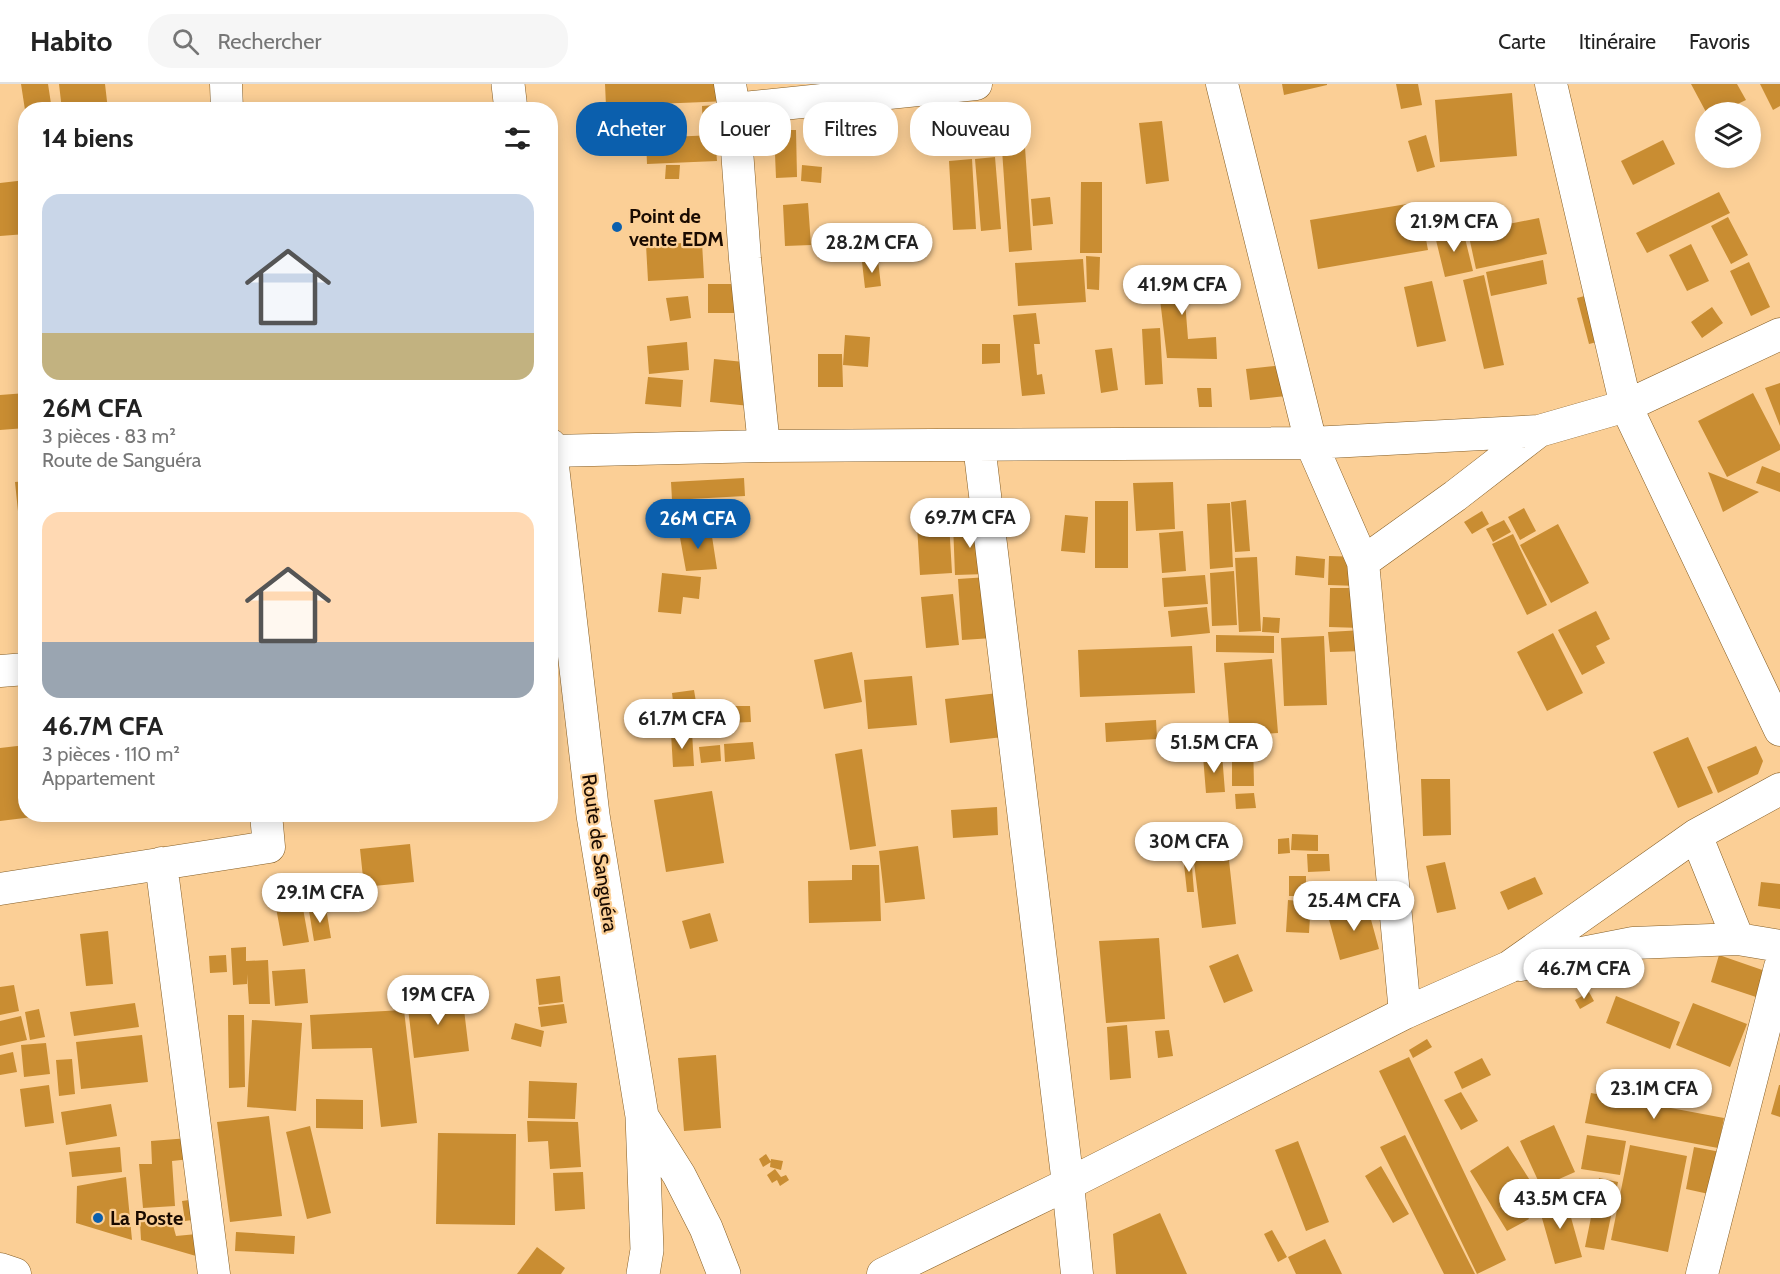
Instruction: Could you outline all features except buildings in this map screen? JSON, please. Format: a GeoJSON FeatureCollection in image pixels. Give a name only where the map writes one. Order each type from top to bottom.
{"type":"FeatureCollection","features":[{"type":"Feature","properties":{"kind":"street"},"geometry":{"type":"LineString","coordinates":[[226,84],[227,102]]}},
{"type":"Feature","properties":{"kind":"street"},"geometry":{"type":"LineString","coordinates":[[508,84],[510,102]]}},
{"type":"Feature","properties":{"kind":"street"},"geometry":{"type":"LineString","coordinates":[[765,446],[745,259],[732,97],[976,84]]}},
{"type":"Feature","properties":{"kind":"street"},"geometry":{"type":"LineString","coordinates":[[1222,84],[1311,443],[1363,562],[1405,1013]]}},
{"type":"Feature","properties":{"kind":"street"},"geometry":{"type":"LineString","coordinates":[[1551,84],[1626,406],[1780,730]]}},
{"type":"Feature","properties":{"kind":"street"},"geometry":{"type":"LineString","coordinates":[[558,451],[765,446],[1311,443],[1539,431],[1626,406],[1780,334]]}},
{"type":"Feature","properties":{"kind":"street"},"geometry":{"type":"LineString","coordinates":[[1363,562],[1455,496],[1539,431]]}},
{"type":"Feature","properties":{"kind":"street"},"geometry":{"type":"LineString","coordinates":[[979,445],[1077,1274]]}},
{"type":"Feature","properties":{"kind":"street","name":"Route de Sanguéra"},"geometry":{"type":"LineString","coordinates":[[558,512],[593,815],[642,1116],[647,1250],[643,1274]]}},
{"type":"Feature","properties":{"kind":"street"},"geometry":{"type":"LineString","coordinates":[[0,671],[18,670]]}},
{"type":"Feature","properties":{"kind":"street"},"geometry":{"type":"LineString","coordinates":[[883,1274],[1068,1184],[1405,1013],[1509,967],[1696,835],[1780,789]]}},
{"type":"Feature","properties":{"kind":"street"},"geometry":{"type":"LineString","coordinates":[[0,889],[269,847],[267,822]]}},
{"type":"Feature","properties":{"kind":"street"},"geometry":{"type":"LineString","coordinates":[[1696,835],[1738,939]]}},
{"type":"Feature","properties":{"kind":"street"},"geometry":{"type":"LineString","coordinates":[[161,863],[214,1274]]}},
{"type":"Feature","properties":{"kind":"street"},"geometry":{"type":"LineString","coordinates":[[1509,967],[1633,943],[1738,939],[1780,946]]}},
{"type":"Feature","properties":{"kind":"street"},"geometry":{"type":"LineString","coordinates":[[1702,1274],[1780,967]]}},
{"type":"Feature","properties":{"kind":"street","name":"Route de Sanguéra"},"geometry":{"type":"LineString","coordinates":[[642,1116],[679,1175],[706,1228],[724,1274]]}},
{"type":"Feature","properties":{"kind":"street"},"geometry":{"type":"LineString","coordinates":[[0,1269],[15,1274]]}},
{"type":"Feature","properties":{"kind":"place","name":"Point de vente EDM"},"geometry":{"type":"Point","coordinates":[617,227]}},
{"type":"Feature","properties":{"kind":"place","name":"La Poste"},"geometry":{"type":"Point","coordinates":[98,1218]}}]}
